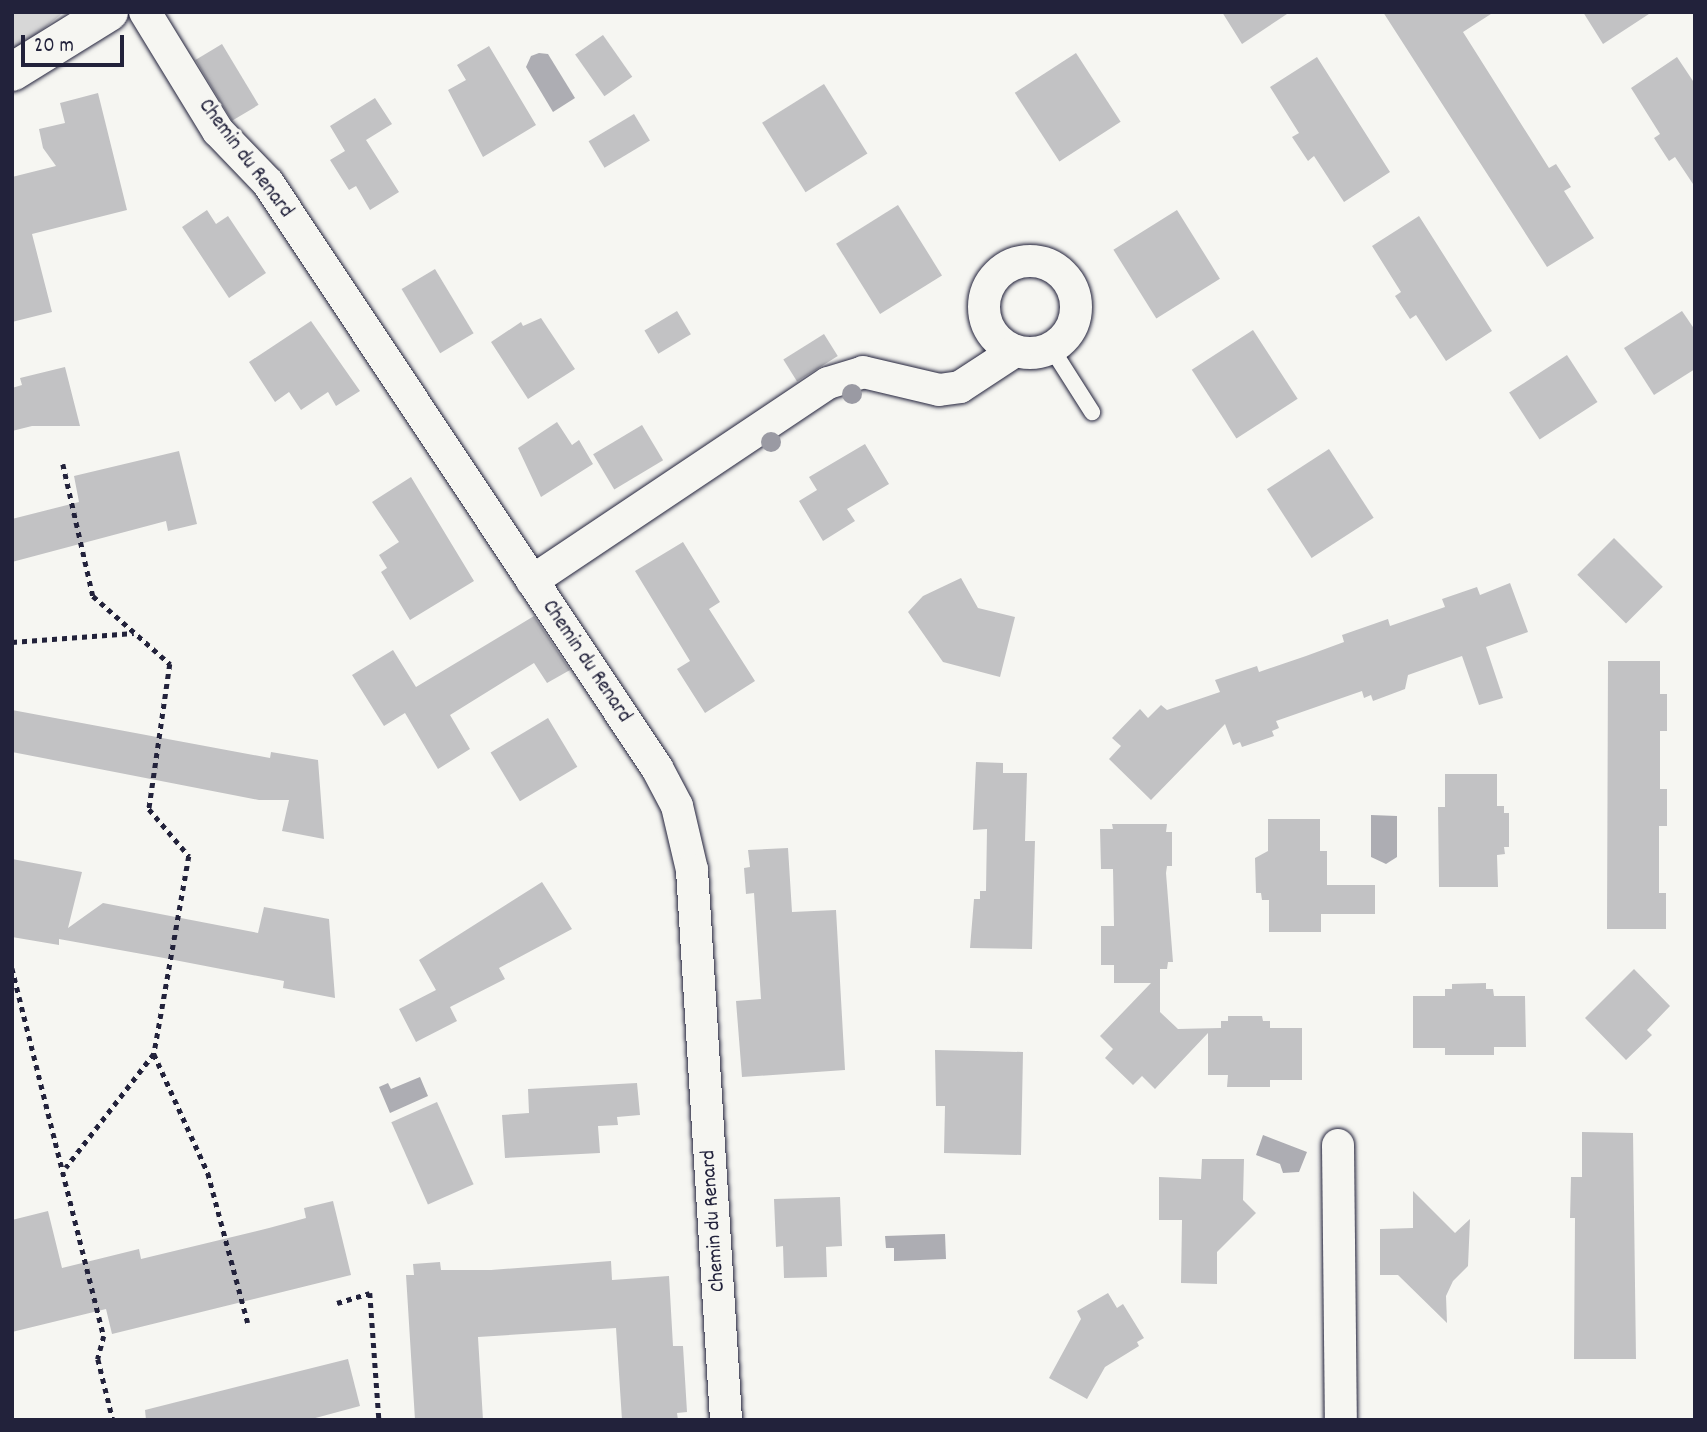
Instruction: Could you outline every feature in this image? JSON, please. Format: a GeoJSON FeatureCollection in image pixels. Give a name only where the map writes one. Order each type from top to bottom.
{"type":"FeatureCollection","features":[{"type":"Feature","properties":{"kind":"street"},"geometry":{"type":"LineString","coordinates":[[12,72],[109,12]]}},
{"type":"Feature","properties":{"kind":"street","name":"Chemin du Renard"},"geometry":{"type":"LineString","coordinates":[[145,12],[218,131],[268,183],[657,768],[687,838],[726,1420]]}},
{"type":"Feature","properties":{"kind":"street"},"geometry":{"type":"LineString","coordinates":[[532,581],[828,383],[863,372],[939,390],[960,387],[1015,351],[1052,349],[1073,326],[1076,295],[1058,269],[1027,260],[999,272],[984,300],[991,331],[1015,351]]}},
{"type":"Feature","properties":{"kind":"street"},"geometry":{"type":"LineString","coordinates":[[1338,1145],[1342,1420]]}},
{"type":"Feature","properties":{"kind":"lane"},"geometry":{"type":"LineString","coordinates":[[1052,349],[1092,412]]}},
{"type":"Feature","properties":{"kind":"path"},"geometry":{"type":"LineString","coordinates":[[63,464],[93,596],[170,664],[149,809],[189,856],[154,1054],[65,1168]]}},
{"type":"Feature","properties":{"kind":"path"},"geometry":{"type":"LineString","coordinates":[[12,642],[135,633]]}},
{"type":"Feature","properties":{"kind":"path"},"geometry":{"type":"LineString","coordinates":[[12,968],[65,1168],[104,1336],[99,1359],[113,1420]]}},
{"type":"Feature","properties":{"kind":"path"},"geometry":{"type":"LineString","coordinates":[[154,1054],[208,1173],[248,1323]]}},
{"type":"Feature","properties":{"kind":"path"},"geometry":{"type":"LineString","coordinates":[[337,1303],[370,1293],[379,1420]]}},
{"type":"Feature","properties":{"kind":"shaded area"},"geometry":{"type":"Polygon","coordinates":[[[12,12],[64,12],[12,54],[12,12]]]}},
{"type":"Feature","properties":{"kind":"shaded area"},"geometry":{"type":"Polygon","coordinates":[[[548,54],[575,98],[553,112],[526,67],[531,56],[548,54]]]}},
{"type":"Feature","properties":{"kind":"shaded area"},"geometry":{"type":"Polygon","coordinates":[[[1371,815],[1397,816],[1397,857],[1386,864],[1371,857],[1371,815]]]}},
{"type":"Feature","properties":{"kind":"shaded area"},"geometry":{"type":"Polygon","coordinates":[[[420,1077],[428,1096],[390,1113],[379,1087],[388,1083],[391,1089],[420,1077]]]}},
{"type":"Feature","properties":{"kind":"shaded area"},"geometry":{"type":"Polygon","coordinates":[[[1263,1135],[1307,1152],[1299,1172],[1283,1173],[1280,1164],[1256,1155],[1263,1135]]]}},
{"type":"Feature","properties":{"kind":"shaded area"},"geometry":{"type":"Polygon","coordinates":[[[945,1234],[946,1259],[894,1261],[894,1248],[886,1248],[885,1236],[945,1234]]]}},
{"type":"Feature","properties":{"kind":"building"},"geometry":{"type":"Polygon","coordinates":[[[1222,12],[1290,12],[1242,44],[1222,12]]]}},
{"type":"Feature","properties":{"kind":"building"},"geometry":{"type":"Polygon","coordinates":[[[1383,12],[1494,12],[1463,32],[1549,168],[1556,164],[1571,187],[1564,191],[1594,238],[1547,267],[1383,12]]]}},
{"type":"Feature","properties":{"kind":"building"},"geometry":{"type":"Polygon","coordinates":[[[1583,12],[1652,12],[1603,44],[1583,12]]]}},
{"type":"Feature","properties":{"kind":"building"},"geometry":{"type":"Polygon","coordinates":[[[603,35],[632,77],[604,96],[575,55],[603,35]]]}},
{"type":"Feature","properties":{"kind":"building"},"geometry":{"type":"Polygon","coordinates":[[[222,44],[259,105],[232,121],[195,60],[222,44]]]}},
{"type":"Feature","properties":{"kind":"building"},"geometry":{"type":"Polygon","coordinates":[[[489,46],[536,125],[483,157],[448,90],[466,80],[457,65],[489,46]]]}},
{"type":"Feature","properties":{"kind":"building"},"geometry":{"type":"Polygon","coordinates":[[[1076,53],[1121,122],[1059,162],[1015,93],[1076,53]]]}},
{"type":"Feature","properties":{"kind":"building"},"geometry":{"type":"Polygon","coordinates":[[[1317,57],[1390,172],[1344,202],[1314,156],[1308,161],[1292,137],[1299,133],[1270,87],[1317,57]]]}},
{"type":"Feature","properties":{"kind":"building"},"geometry":{"type":"Polygon","coordinates":[[[1677,57],[1695,84],[1695,187],[1675,157],[1669,161],[1654,138],[1660,134],[1631,88],[1677,57]]]}},
{"type":"Feature","properties":{"kind":"building"},"geometry":{"type":"Polygon","coordinates":[[[824,84],[867,154],[806,192],[762,123],[824,84]]]}},
{"type":"Feature","properties":{"kind":"building"},"geometry":{"type":"Polygon","coordinates":[[[98,93],[127,210],[32,234],[52,312],[12,322],[12,177],[56,166],[43,148],[39,129],[65,123],[60,103],[98,93]]]}},
{"type":"Feature","properties":{"kind":"building"},"geometry":{"type":"Polygon","coordinates":[[[375,98],[392,124],[366,140],[399,192],[370,210],[356,186],[349,190],[330,160],[345,151],[330,126],[375,98]]]}},
{"type":"Feature","properties":{"kind":"building"},"geometry":{"type":"Polygon","coordinates":[[[634,114],[650,141],[605,168],[589,141],[634,114]]]}},
{"type":"Feature","properties":{"kind":"building"},"geometry":{"type":"Polygon","coordinates":[[[898,205],[942,275],[880,314],[836,244],[898,205]]]}},
{"type":"Feature","properties":{"kind":"building"},"geometry":{"type":"Polygon","coordinates":[[[207,210],[216,224],[228,216],[266,273],[229,298],[182,227],[207,210]]]}},
{"type":"Feature","properties":{"kind":"building"},"geometry":{"type":"Polygon","coordinates":[[[1177,210],[1220,279],[1156,318],[1113,250],[1177,210]]]}},
{"type":"Feature","properties":{"kind":"building"},"geometry":{"type":"Polygon","coordinates":[[[1419,216],[1492,331],[1446,361],[1416,315],[1410,319],[1395,296],[1401,292],[1372,246],[1419,216]]]}},
{"type":"Feature","properties":{"kind":"building"},"geometry":{"type":"Polygon","coordinates":[[[435,269],[474,333],[440,353],[402,289],[435,269]]]}},
{"type":"Feature","properties":{"kind":"building"},"geometry":{"type":"Polygon","coordinates":[[[677,311],[691,334],[658,354],[644,331],[677,311]]]}},
{"type":"Feature","properties":{"kind":"building"},"geometry":{"type":"Polygon","coordinates":[[[1682,311],[1695,330],[1695,369],[1654,395],[1624,348],[1682,311]]]}},
{"type":"Feature","properties":{"kind":"building"},"geometry":{"type":"Polygon","coordinates":[[[541,318],[575,369],[528,399],[491,342],[521,322],[523,326],[541,318]]]}},
{"type":"Feature","properties":{"kind":"building"},"geometry":{"type":"Polygon","coordinates":[[[311,321],[360,391],[336,406],[328,392],[301,410],[289,392],[275,402],[249,362],[311,321]]]}},
{"type":"Feature","properties":{"kind":"building"},"geometry":{"type":"Polygon","coordinates":[[[1253,330],[1298,399],[1236,439],[1192,370],[1253,330]]]}},
{"type":"Feature","properties":{"kind":"building"},"geometry":{"type":"Polygon","coordinates":[[[824,334],[838,356],[797,381],[783,359],[824,334]]]}},
{"type":"Feature","properties":{"kind":"building"},"geometry":{"type":"Polygon","coordinates":[[[1567,355],[1597,402],[1540,440],[1509,393],[1567,355]]]}},
{"type":"Feature","properties":{"kind":"building"},"geometry":{"type":"Polygon","coordinates":[[[65,367],[80,426],[32,426],[12,431],[12,388],[22,385],[20,378],[65,367]]]}},
{"type":"Feature","properties":{"kind":"building"},"geometry":{"type":"Polygon","coordinates":[[[557,422],[572,445],[579,440],[593,464],[541,497],[518,448],[557,422]]]}},
{"type":"Feature","properties":{"kind":"building"},"geometry":{"type":"Polygon","coordinates":[[[642,425],[663,460],[614,490],[593,454],[642,425]]]}},
{"type":"Feature","properties":{"kind":"building"},"geometry":{"type":"Polygon","coordinates":[[[865,444],[889,484],[847,509],[855,521],[823,541],[799,501],[817,490],[809,477],[865,444]]]}},
{"type":"Feature","properties":{"kind":"building"},"geometry":{"type":"Polygon","coordinates":[[[1329,449],[1374,518],[1312,558],[1267,489],[1329,449]]]}},
{"type":"Feature","properties":{"kind":"building"},"geometry":{"type":"Polygon","coordinates":[[[179,451],[197,524],[168,531],[166,521],[12,562],[12,519],[79,502],[74,476],[179,451]]]}},
{"type":"Feature","properties":{"kind":"building"},"geometry":{"type":"Polygon","coordinates":[[[411,477],[474,581],[410,620],[381,572],[387,568],[379,555],[399,542],[372,502],[411,477]]]}},
{"type":"Feature","properties":{"kind":"building"},"geometry":{"type":"Polygon","coordinates":[[[1614,538],[1663,587],[1626,624],[1577,575],[1614,538]]]}},
{"type":"Feature","properties":{"kind":"building"},"geometry":{"type":"Polygon","coordinates":[[[683,542],[720,602],[709,609],[755,681],[705,713],[677,669],[690,661],[635,571],[683,542]]]}},
{"type":"Feature","properties":{"kind":"building"},"geometry":{"type":"Polygon","coordinates":[[[961,578],[978,608],[1015,617],[1000,677],[943,662],[908,612],[923,596],[961,578]]]}},
{"type":"Feature","properties":{"kind":"building"},"geometry":{"type":"Polygon","coordinates":[[[1510,583],[1528,632],[1486,647],[1503,698],[1479,705],[1462,656],[1408,675],[1405,689],[1373,701],[1371,695],[1364,698],[1362,691],[1276,721],[1279,728],[1272,731],[1274,736],[1242,747],[1240,742],[1233,745],[1225,724],[1151,800],[1109,759],[1121,746],[1112,738],[1140,709],[1148,718],[1161,705],[1167,710],[1220,692],[1215,680],[1257,666],[1259,672],[1306,656],[1344,642],[1342,635],[1388,619],[1390,626],[1445,607],[1442,599],[1477,587],[1480,595],[1510,583]]]}},
{"type":"Feature","properties":{"kind":"building"},"geometry":{"type":"Polygon","coordinates":[[[534,616],[570,670],[547,683],[534,663],[450,715],[470,749],[438,769],[405,713],[384,726],[352,675],[393,650],[416,687],[534,616]]]}},
{"type":"Feature","properties":{"kind":"building"},"geometry":{"type":"Polygon","coordinates":[[[1608,661],[1660,661],[1660,694],[1667,694],[1667,731],[1660,731],[1660,789],[1667,789],[1667,826],[1659,826],[1659,893],[1666,893],[1666,929],[1607,929],[1608,661]]]}},
{"type":"Feature","properties":{"kind":"building"},"geometry":{"type":"Polygon","coordinates":[[[12,710],[270,758],[271,752],[318,760],[324,839],[282,831],[289,800],[259,800],[12,752],[12,710]]]}},
{"type":"Feature","properties":{"kind":"building"},"geometry":{"type":"Polygon","coordinates":[[[548,718],[577,767],[520,801],[491,753],[548,718]]]}},
{"type":"Feature","properties":{"kind":"building"},"geometry":{"type":"Polygon","coordinates":[[[976,762],[1003,763],[1003,773],[1027,773],[1025,841],[1035,841],[1032,949],[970,948],[974,899],[980,899],[980,891],[986,891],[987,829],[973,830],[976,762]]]}},
{"type":"Feature","properties":{"kind":"building"},"geometry":{"type":"Polygon","coordinates":[[[1445,774],[1497,774],[1497,806],[1504,806],[1504,813],[1509,813],[1509,847],[1504,847],[1505,854],[1497,855],[1498,887],[1439,887],[1438,807],[1445,807],[1445,774]]]}},
{"type":"Feature","properties":{"kind":"building"},"geometry":{"type":"Polygon","coordinates":[[[1268,819],[1320,819],[1320,851],[1327,851],[1327,885],[1375,885],[1375,914],[1321,914],[1321,932],[1269,932],[1269,900],[1262,900],[1261,893],[1256,893],[1255,858],[1268,851],[1268,819]]]}},
{"type":"Feature","properties":{"kind":"building"},"geometry":{"type":"Polygon","coordinates":[[[1112,824],[1167,824],[1166,832],[1172,832],[1172,866],[1167,866],[1166,873],[1173,962],[1168,962],[1167,969],[1160,969],[1160,1012],[1178,1029],[1221,1028],[1221,1021],[1228,1021],[1228,1016],[1262,1016],[1263,1021],[1270,1021],[1270,1028],[1302,1028],[1302,1080],[1270,1080],[1270,1087],[1227,1087],[1228,1075],[1208,1075],[1208,1033],[1155,1089],[1142,1076],[1133,1085],[1105,1058],[1113,1049],[1100,1036],[1151,983],[1114,983],[1114,965],[1101,965],[1101,926],[1114,926],[1113,869],[1101,869],[1100,829],[1113,829],[1112,824]]]}},
{"type":"Feature","properties":{"kind":"building"},"geometry":{"type":"Polygon","coordinates":[[[788,848],[792,912],[836,910],[845,1070],[742,1077],[736,1001],[761,999],[754,893],[746,894],[744,868],[750,867],[748,850],[788,848]]]}},
{"type":"Feature","properties":{"kind":"building"},"geometry":{"type":"Polygon","coordinates":[[[12,859],[82,872],[68,928],[103,903],[258,933],[264,907],[329,919],[335,998],[283,988],[284,981],[164,958],[59,939],[59,945],[12,937],[12,859]]]}},
{"type":"Feature","properties":{"kind":"building"},"geometry":{"type":"Polygon","coordinates":[[[542,882],[572,929],[499,968],[505,979],[450,1007],[457,1021],[416,1042],[399,1009],[436,990],[419,960],[542,882]]]}},
{"type":"Feature","properties":{"kind":"building"},"geometry":{"type":"Polygon","coordinates":[[[1634,969],[1670,1006],[1647,1030],[1652,1035],[1626,1060],[1585,1018],[1634,969]]]}},
{"type":"Feature","properties":{"kind":"building"},"geometry":{"type":"Polygon","coordinates":[[[1486,983],[1486,989],[1493,989],[1494,996],[1525,996],[1526,1047],[1494,1047],[1494,1055],[1445,1055],[1445,1048],[1413,1048],[1413,996],[1445,996],[1445,989],[1452,989],[1452,984],[1486,983]]]}},
{"type":"Feature","properties":{"kind":"building"},"geometry":{"type":"Polygon","coordinates":[[[935,1050],[1023,1052],[1021,1155],[944,1153],[945,1106],[936,1106],[935,1050]]]}},
{"type":"Feature","properties":{"kind":"building"},"geometry":{"type":"Polygon","coordinates":[[[637,1083],[640,1115],[617,1117],[618,1125],[598,1126],[600,1153],[505,1158],[502,1115],[529,1113],[528,1089],[637,1083]]]}},
{"type":"Feature","properties":{"kind":"building"},"geometry":{"type":"Polygon","coordinates":[[[437,1102],[474,1184],[428,1205],[391,1122],[437,1102]]]}},
{"type":"Feature","properties":{"kind":"building"},"geometry":{"type":"Polygon","coordinates":[[[1582,1132],[1633,1133],[1636,1359],[1574,1359],[1575,1218],[1570,1218],[1571,1177],[1582,1177],[1582,1132]]]}},
{"type":"Feature","properties":{"kind":"building"},"geometry":{"type":"Polygon","coordinates":[[[1202,1159],[1244,1159],[1243,1200],[1256,1213],[1217,1252],[1217,1284],[1181,1283],[1182,1220],[1159,1220],[1159,1177],[1201,1179],[1202,1159]]]}},
{"type":"Feature","properties":{"kind":"building"},"geometry":{"type":"Polygon","coordinates":[[[1413,1191],[1455,1233],[1470,1219],[1468,1266],[1453,1281],[1446,1296],[1447,1323],[1398,1275],[1380,1275],[1380,1229],[1413,1228],[1413,1191]]]}},
{"type":"Feature","properties":{"kind":"building"},"geometry":{"type":"Polygon","coordinates":[[[840,1197],[842,1246],[826,1247],[827,1277],[784,1278],[783,1246],[776,1247],[774,1199],[840,1197]]]}},
{"type":"Feature","properties":{"kind":"building"},"geometry":{"type":"Polygon","coordinates":[[[333,1201],[351,1275],[112,1334],[106,1309],[12,1332],[12,1220],[48,1211],[62,1268],[139,1249],[141,1259],[269,1228],[306,1218],[304,1208],[333,1201]]]}},
{"type":"Feature","properties":{"kind":"building"},"geometry":{"type":"Polygon","coordinates":[[[611,1261],[612,1280],[669,1276],[673,1346],[683,1346],[687,1412],[677,1413],[678,1420],[622,1420],[616,1328],[478,1337],[483,1420],[415,1420],[406,1275],[414,1275],[413,1264],[440,1262],[441,1270],[491,1270],[611,1261]]]}},
{"type":"Feature","properties":{"kind":"building"},"geometry":{"type":"Polygon","coordinates":[[[1108,1293],[1117,1308],[1123,1304],[1144,1338],[1137,1342],[1139,1346],[1105,1367],[1087,1399],[1049,1378],[1081,1319],[1077,1311],[1108,1293]]]}},
{"type":"Feature","properties":{"kind":"building"},"geometry":{"type":"Polygon","coordinates":[[[348,1359],[360,1406],[308,1420],[146,1420],[145,1410],[348,1359]]]}}]}
